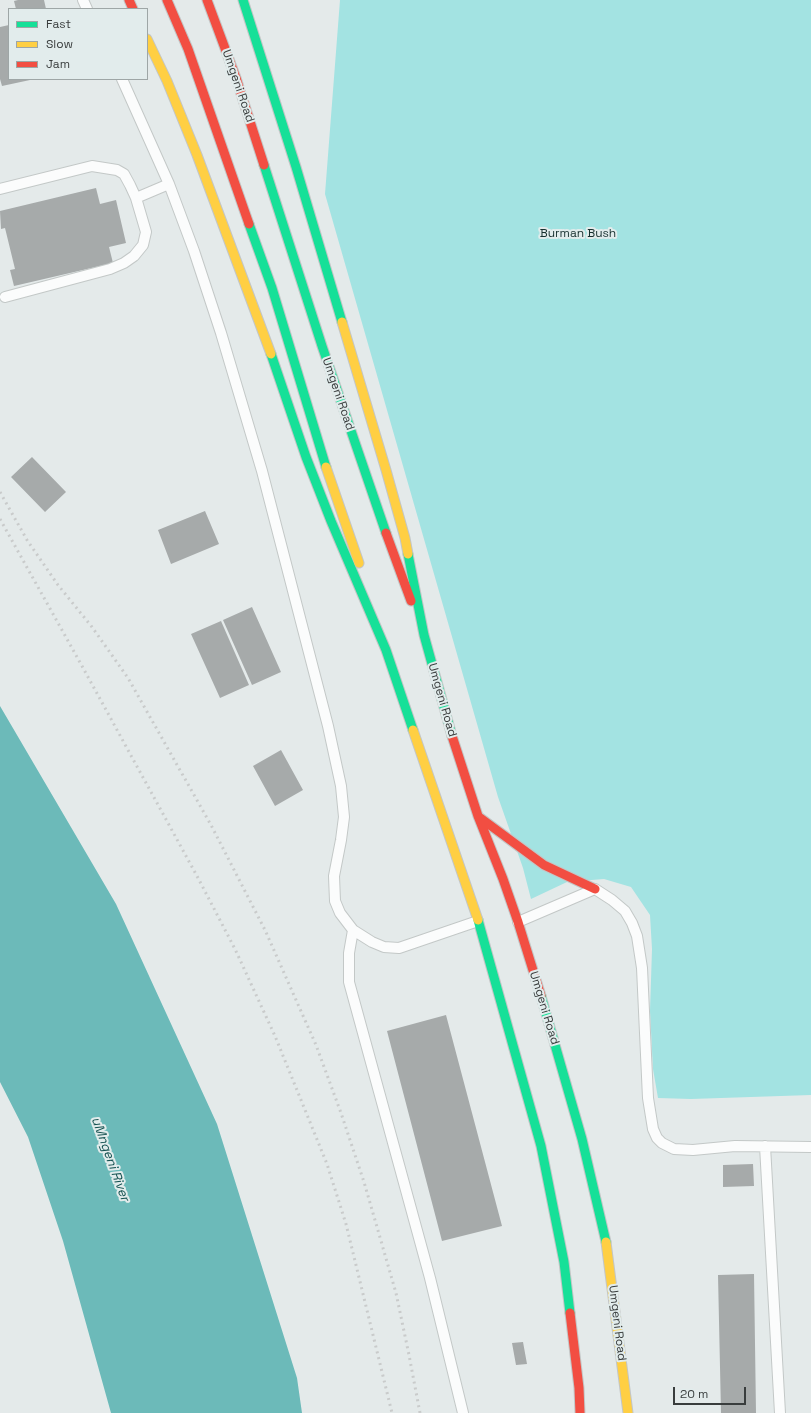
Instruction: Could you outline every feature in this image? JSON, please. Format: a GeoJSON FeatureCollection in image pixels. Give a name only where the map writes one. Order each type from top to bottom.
{"type":"FeatureCollection","features":[{"type":"Feature","properties":{"kind":"main road"},"geometry":{"type":"LineString","coordinates":[[167,0],[188,49],[272,288],[333,489],[478,921],[541,1146],[564,1262],[579,1388],[580,1413]]}},
{"type":"Feature","properties":{"kind":"main road","name":"Umgeni Road"},"geometry":{"type":"LineString","coordinates":[[207,0],[236,78],[322,346],[374,500],[424,635],[452,738],[478,816],[518,922],[551,1027],[582,1139],[606,1243],[628,1413]]}},
{"type":"Feature","properties":{"kind":"main road"},"geometry":{"type":"LineString","coordinates":[[243,0],[278,106],[405,538],[424,635]]}},
{"type":"Feature","properties":{"kind":"main road"},"geometry":{"type":"LineString","coordinates":[[148,41],[167,81],[197,155],[270,352],[314,478],[386,650]]}},
{"type":"Feature","properties":{"kind":"main road"},"geometry":{"type":"LineString","coordinates":[[478,816],[544,865],[594,889]]}},
{"type":"Feature","properties":{"kind":"lane"},"geometry":{"type":"LineString","coordinates":[[122,80],[170,184],[221,333],[256,450],[328,726],[341,786],[344,817],[334,876],[336,901],[340,913],[353,930],[372,942],[384,947],[399,948],[478,921]]}},
{"type":"Feature","properties":{"kind":"lane"},"geometry":{"type":"LineString","coordinates":[[0,189],[92,166],[107,167],[124,174],[136,198],[146,232],[143,245],[134,256],[124,263],[110,269],[5,297]]}},
{"type":"Feature","properties":{"kind":"lane"},"geometry":{"type":"LineString","coordinates":[[136,198],[170,184]]}},
{"type":"Feature","properties":{"kind":"lane"},"geometry":{"type":"LineString","coordinates":[[518,922],[594,889],[612,900],[625,911],[637,936],[642,968],[648,1098],[653,1129],[657,1138],[662,1143],[674,1149],[694,1150],[735,1146],[811,1147]]}},
{"type":"Feature","properties":{"kind":"lane"},"geometry":{"type":"LineString","coordinates":[[353,930],[349,953],[349,982],[428,1270],[463,1413]]}},
{"type":"Feature","properties":{"kind":"lane"},"geometry":{"type":"LineString","coordinates":[[765,1146],[780,1413]]}},
{"type":"Feature","properties":{"kind":"green space","name":"Burman Bush"},"geometry":{"type":"Polygon","coordinates":[[[340,0],[811,0],[811,1095],[691,1099],[658,1098],[653,1069],[650,1011],[652,949],[650,915],[631,887],[604,879],[567,882],[531,899],[523,868],[498,797],[325,194],[340,0]]]}},
{"type":"Feature","properties":{"kind":"water","name":"uMngeni River"},"geometry":{"type":"Polygon","coordinates":[[[0,706],[116,904],[217,1124],[297,1378],[302,1413],[111,1413],[63,1241],[28,1137],[0,1082],[0,706]]]}},
{"type":"Feature","properties":{"kind":"building"},"geometry":{"type":"Polygon","coordinates":[[[44,0],[46,8],[16,8],[14,1],[44,0]]]}},
{"type":"Feature","properties":{"kind":"building"},"geometry":{"type":"Polygon","coordinates":[[[8,25],[8,80],[30,80],[2,86],[0,79],[0,27],[8,25]]]}},
{"type":"Feature","properties":{"kind":"building"},"geometry":{"type":"Polygon","coordinates":[[[96,188],[100,204],[116,200],[126,243],[109,247],[113,263],[14,286],[10,270],[15,269],[5,228],[1,229],[0,211],[96,188]]]}},
{"type":"Feature","properties":{"kind":"building"},"geometry":{"type":"Polygon","coordinates":[[[32,457],[66,492],[45,512],[11,477],[32,457]]]}},
{"type":"Feature","properties":{"kind":"building"},"geometry":{"type":"Polygon","coordinates":[[[205,511],[219,544],[171,564],[158,530],[205,511]]]}},
{"type":"Feature","properties":{"kind":"building"},"geometry":{"type":"Polygon","coordinates":[[[252,607],[281,672],[252,685],[223,620],[252,607]]]}},
{"type":"Feature","properties":{"kind":"building"},"geometry":{"type":"Polygon","coordinates":[[[221,621],[249,685],[220,698],[191,634],[221,621]]]}},
{"type":"Feature","properties":{"kind":"building"},"geometry":{"type":"Polygon","coordinates":[[[281,750],[303,790],[275,806],[253,766],[281,750]]]}},
{"type":"Feature","properties":{"kind":"building"},"geometry":{"type":"Polygon","coordinates":[[[446,1015],[502,1226],[442,1241],[387,1031],[446,1015]]]}},
{"type":"Feature","properties":{"kind":"building"},"geometry":{"type":"Polygon","coordinates":[[[753,1164],[754,1186],[723,1187],[723,1165],[753,1164]]]}},
{"type":"Feature","properties":{"kind":"building"},"geometry":{"type":"Polygon","coordinates":[[[754,1274],[756,1413],[721,1413],[718,1275],[754,1274]]]}},
{"type":"Feature","properties":{"kind":"building"},"geometry":{"type":"Polygon","coordinates":[[[523,1342],[527,1364],[516,1365],[512,1343],[523,1342]]]}},
{"type":"Feature","properties":{"kind":"railway"},"geometry":{"type":"LineString","coordinates":[[0,492],[27,540],[58,585],[92,627],[128,678],[211,825],[265,930],[316,1045],[364,1182],[396,1293],[420,1413]]}},
{"type":"Feature","properties":{"kind":"railway"},"geometry":{"type":"LineString","coordinates":[[0,519],[197,876],[235,949],[275,1036],[327,1164],[346,1224],[392,1413]]}},
{"type":"Feature","properties":{"kind":"traffic: fast"},"geometry":{"type":"LineString","coordinates":[[243,0],[296,167],[342,322]]}},
{"type":"Feature","properties":{"kind":"traffic: fast"},"geometry":{"type":"LineString","coordinates":[[264,165],[322,346],[386,533]]}},
{"type":"Feature","properties":{"kind":"traffic: fast"},"geometry":{"type":"LineString","coordinates":[[249,224],[272,288],[326,467]]}},
{"type":"Feature","properties":{"kind":"traffic: fast"},"geometry":{"type":"LineString","coordinates":[[271,354],[306,457],[331,521],[386,650],[413,730]]}},
{"type":"Feature","properties":{"kind":"traffic: fast"},"geometry":{"type":"LineString","coordinates":[[408,554],[424,635],[452,736]]}},
{"type":"Feature","properties":{"kind":"traffic: fast"},"geometry":{"type":"LineString","coordinates":[[478,920],[541,1146],[564,1262],[570,1313]]}},
{"type":"Feature","properties":{"kind":"traffic: fast"},"geometry":{"type":"LineString","coordinates":[[541,996],[582,1139],[606,1242]]}},
{"type":"Feature","properties":{"kind":"traffic: slow"},"geometry":{"type":"LineString","coordinates":[[148,41],[167,81],[197,155],[271,354]]}},
{"type":"Feature","properties":{"kind":"traffic: slow"},"geometry":{"type":"LineString","coordinates":[[342,322],[386,470],[408,554]]}},
{"type":"Feature","properties":{"kind":"traffic: slow"},"geometry":{"type":"LineString","coordinates":[[326,467],[359,563]]}},
{"type":"Feature","properties":{"kind":"traffic: slow"},"geometry":{"type":"LineString","coordinates":[[413,730],[478,920]]}},
{"type":"Feature","properties":{"kind":"traffic: slow"},"geometry":{"type":"LineString","coordinates":[[606,1242],[628,1413]]}},
{"type":"Feature","properties":{"kind":"traffic: jam"},"geometry":{"type":"LineString","coordinates":[[129,0],[133,8]]}},
{"type":"Feature","properties":{"kind":"traffic: jam"},"geometry":{"type":"LineString","coordinates":[[167,0],[188,49],[249,224]]}},
{"type":"Feature","properties":{"kind":"traffic: jam"},"geometry":{"type":"LineString","coordinates":[[207,0],[236,78],[264,165]]}},
{"type":"Feature","properties":{"kind":"traffic: jam"},"geometry":{"type":"LineString","coordinates":[[386,533],[411,601]]}},
{"type":"Feature","properties":{"kind":"traffic: jam"},"geometry":{"type":"LineString","coordinates":[[452,736],[478,816],[518,922],[541,996]]}},
{"type":"Feature","properties":{"kind":"traffic: jam"},"geometry":{"type":"LineString","coordinates":[[479,817],[544,865],[595,889]]}},
{"type":"Feature","properties":{"kind":"traffic: jam"},"geometry":{"type":"LineString","coordinates":[[570,1313],[579,1388],[580,1413]]}}]}
